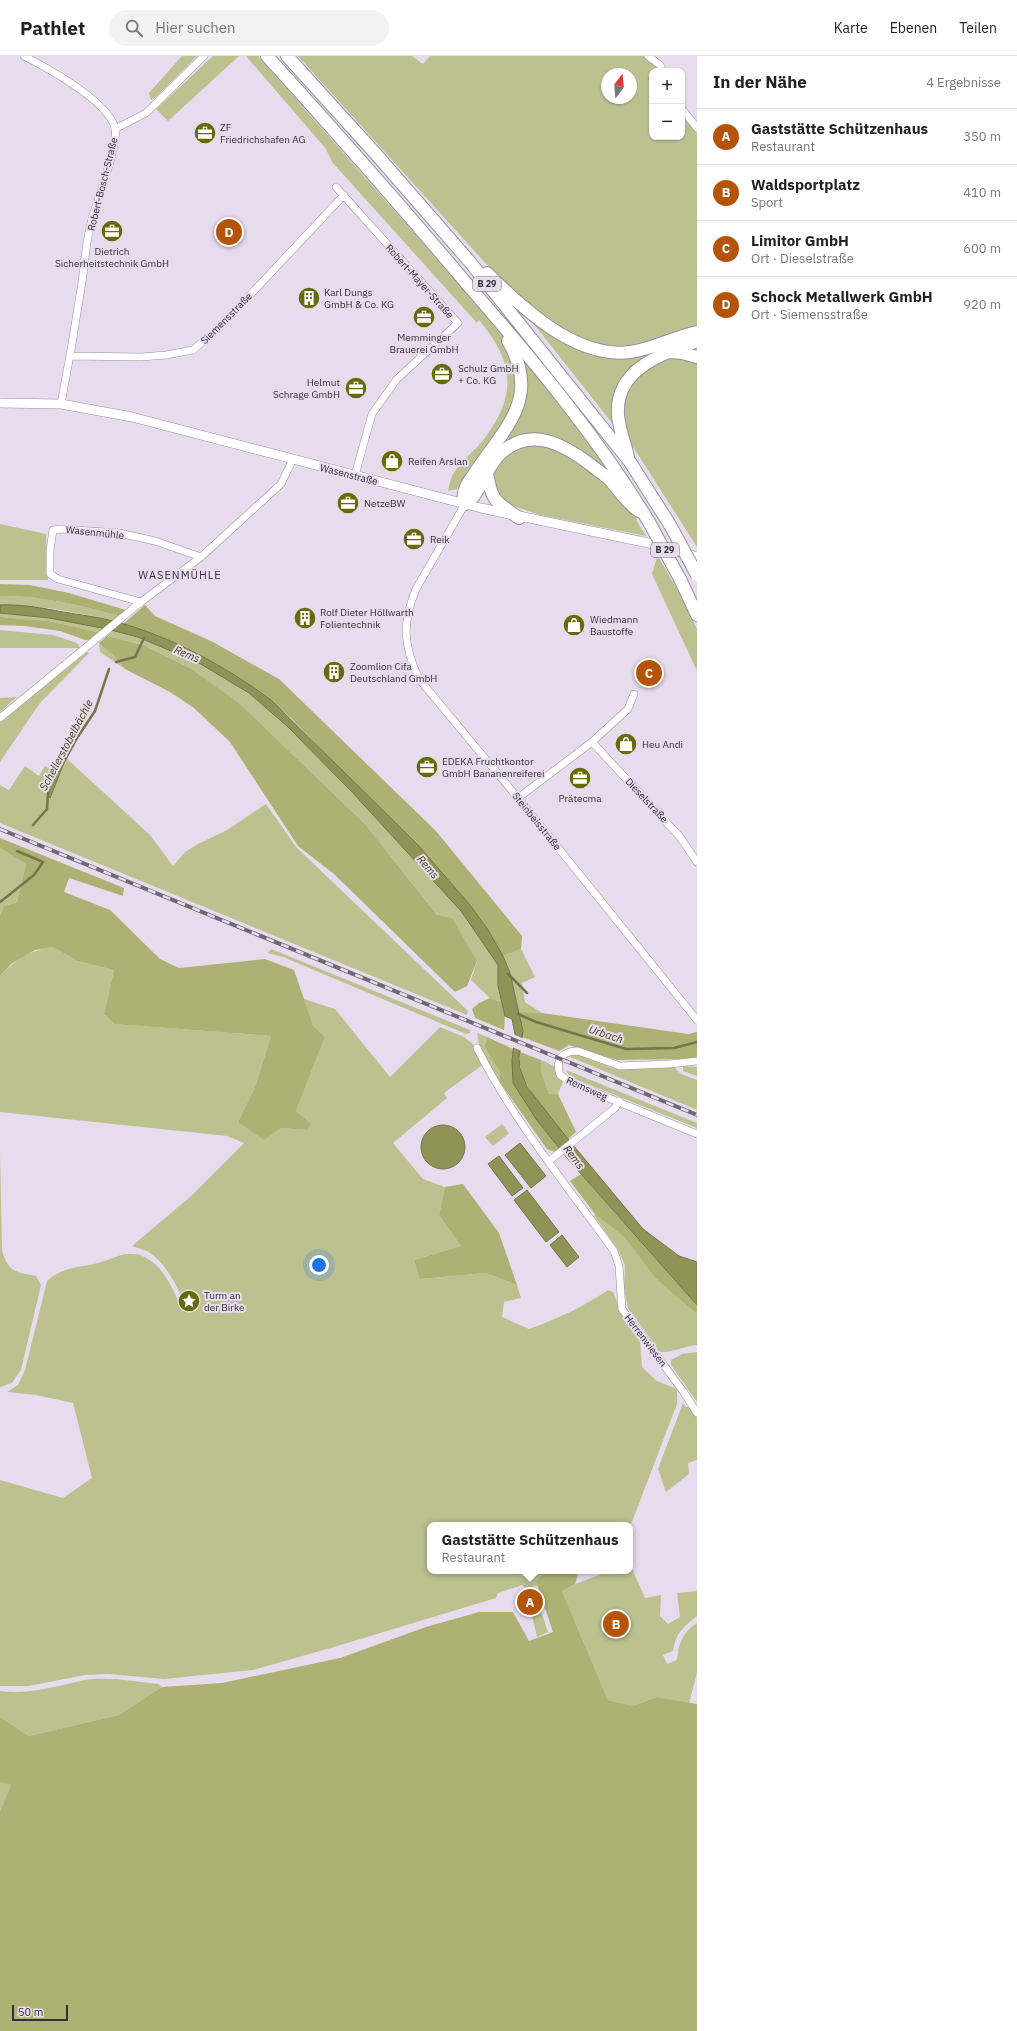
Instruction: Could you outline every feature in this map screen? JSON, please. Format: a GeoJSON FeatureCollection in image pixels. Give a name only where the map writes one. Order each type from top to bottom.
{"type":"FeatureCollection","features":[{"type":"Feature","properties":{"kind":"highway","name":"B 29"},"geometry":{"type":"LineString","coordinates":[[267,56],[373,174],[497,318],[581,421],[629,488],[647,518],[680,579],[697,615]]}},
{"type":"Feature","properties":{"kind":"highway","name":"B 29"},"geometry":{"type":"LineString","coordinates":[[287,56],[375,153],[470,262],[630,462],[670,525],[697,574]]}},
{"type":"Feature","properties":{"kind":"highway"},"geometry":{"type":"LineString","coordinates":[[470,262],[481,266],[510,296],[536,317],[565,336],[590,348],[611,353],[630,352],[697,332]]}},
{"type":"Feature","properties":{"kind":"highway"},"geometry":{"type":"LineString","coordinates":[[497,318],[515,353],[521,372],[522,389],[518,407],[506,430],[466,485],[462,497],[465,504],[472,500],[495,458],[510,445],[528,439],[549,441],[573,451],[609,479],[631,506],[647,518]]}},
{"type":"Feature","properties":{"kind":"highway"},"geometry":{"type":"LineString","coordinates":[[630,462],[620,428],[618,414],[620,397],[626,382],[638,368],[654,358],[697,340]]}},
{"type":"Feature","properties":{"kind":"highway"},"geometry":{"type":"LineString","coordinates":[[667,352],[682,352],[697,357]]}},
{"type":"Feature","properties":{"kind":"highway"},"geometry":{"type":"LineString","coordinates":[[487,472],[490,492],[501,506],[519,518]]}},
{"type":"Feature","properties":{"kind":"street","name":"Robert-Bosch-Straße"},"geometry":{"type":"LineString","coordinates":[[24,56],[45,66],[87,95],[103,110],[115,129],[114,145],[91,221],[61,404]]}},
{"type":"Feature","properties":{"kind":"street"},"geometry":{"type":"LineString","coordinates":[[115,129],[146,113],[204,56]]}},
{"type":"Feature","properties":{"kind":"street"},"geometry":{"type":"LineString","coordinates":[[648,56],[660,65],[662,68]]}},
{"type":"Feature","properties":{"kind":"street"},"geometry":{"type":"LineString","coordinates":[[685,113],[697,128]]}},
{"type":"Feature","properties":{"kind":"street","name":"Robert-Mayer-Straße"},"geometry":{"type":"LineString","coordinates":[[336,187],[458,323],[397,380],[372,414],[355,475]]}},
{"type":"Feature","properties":{"kind":"street","name":"Siemensstraße"},"geometry":{"type":"LineString","coordinates":[[70,356],[141,357],[166,355],[193,350],[219,328],[344,195]]}},
{"type":"Feature","properties":{"kind":"street","name":"Wasenstraße"},"geometry":{"type":"LineString","coordinates":[[0,403],[61,404],[132,417],[519,518],[658,545],[697,557]]}},
{"type":"Feature","properties":{"kind":"street"},"geometry":{"type":"LineString","coordinates":[[0,718],[128,615],[141,602],[201,557],[281,484],[293,459]]}},
{"type":"Feature","properties":{"kind":"street","name":"Steinbeisstraße"},"geometry":{"type":"LineString","coordinates":[[465,504],[437,556],[416,588],[410,603],[406,644],[409,659],[419,679],[518,798],[697,1020]]}},
{"type":"Feature","properties":{"kind":"street","name":"Wasenmühle"},"geometry":{"type":"LineString","coordinates":[[141,602],[58,579],[50,574],[50,550],[53,530],[68,529],[119,533],[155,541],[201,557]]}},
{"type":"Feature","properties":{"kind":"street"},"geometry":{"type":"LineString","coordinates":[[518,798],[592,742],[628,709],[634,694]]}},
{"type":"Feature","properties":{"kind":"street","name":"Dieselstraße"},"geometry":{"type":"LineString","coordinates":[[592,742],[680,837],[697,862]]}},
{"type":"Feature","properties":{"kind":"street","name":"Herrenwiesen"},"geometry":{"type":"LineString","coordinates":[[477,1048],[498,1086],[549,1161],[614,1251],[619,1266],[622,1309],[675,1379],[697,1413]]}},
{"type":"Feature","properties":{"kind":"street","name":"Remsweg"},"geometry":{"type":"LineString","coordinates":[[697,1061],[670,1064],[620,1066],[578,1051],[565,1053],[558,1060],[558,1070],[564,1078],[697,1134]]}},
{"type":"Feature","properties":{"kind":"street"},"geometry":{"type":"LineString","coordinates":[[549,1161],[615,1108],[619,1101]]}},
{"type":"Feature","properties":{"kind":"shaded area"},"geometry":{"type":"Polygon","coordinates":[[[182,56],[197,56],[156,97],[151,100],[149,93],[182,56]]]}},
{"type":"Feature","properties":{"kind":"shaded area"},"geometry":{"type":"Polygon","coordinates":[[[213,56],[239,56],[168,121],[156,109],[213,56]]]}},
{"type":"Feature","properties":{"kind":"shaded area"},"geometry":{"type":"Polygon","coordinates":[[[246,56],[258,56],[489,318],[500,332],[513,354],[517,399],[506,422],[457,489],[448,491],[452,476],[459,466],[484,439],[495,423],[507,393],[505,364],[499,350],[491,335],[479,320],[477,323],[332,162],[326,149],[246,56]]]}},
{"type":"Feature","properties":{"kind":"shaded area"},"geometry":{"type":"Polygon","coordinates":[[[298,56],[412,56],[423,64],[430,56],[645,56],[657,68],[649,68],[649,140],[685,140],[685,118],[697,132],[697,327],[637,347],[617,348],[583,340],[567,332],[552,323],[498,277],[298,56]]]}},
{"type":"Feature","properties":{"kind":"shaded area"},"geometry":{"type":"Polygon","coordinates":[[[535,321],[608,356],[696,335],[639,363],[612,423],[533,323],[535,321]]]}},
{"type":"Feature","properties":{"kind":"shaded area"},"geometry":{"type":"Polygon","coordinates":[[[680,356],[697,362],[697,547],[630,442],[625,426],[623,411],[625,397],[630,385],[639,374],[650,366],[664,359],[680,356]]]}},
{"type":"Feature","properties":{"kind":"shaded area"},"geometry":{"type":"Polygon","coordinates":[[[527,360],[612,473],[609,474],[581,451],[565,442],[548,437],[519,437],[470,489],[511,428],[518,415],[527,387],[524,361],[527,360]]]}},
{"type":"Feature","properties":{"kind":"shaded area"},"geometry":{"type":"Polygon","coordinates":[[[538,442],[570,451],[620,496],[637,519],[636,520],[646,536],[540,515],[507,504],[498,496],[492,475],[494,465],[511,449],[538,442]]]}},
{"type":"Feature","properties":{"kind":"shaded area"},"geometry":{"type":"Polygon","coordinates":[[[0,524],[46,534],[48,580],[0,580],[0,524]]]}},
{"type":"Feature","properties":{"kind":"shaded area"},"geometry":{"type":"Polygon","coordinates":[[[657,557],[684,601],[697,629],[697,671],[652,574],[657,557]]]}},
{"type":"Feature","properties":{"kind":"shaded area"},"geometry":{"type":"Polygon","coordinates":[[[0,584],[30,585],[69,593],[129,611],[123,617],[77,605],[46,599],[0,596],[0,584]]]}},
{"type":"Feature","properties":{"kind":"shaded area"},"geometry":{"type":"Polygon","coordinates":[[[0,596],[46,599],[77,605],[123,617],[116,621],[73,612],[44,608],[0,605],[0,596]]]}},
{"type":"Feature","properties":{"kind":"shaded area"},"geometry":{"type":"Polygon","coordinates":[[[145,605],[155,616],[211,641],[279,679],[436,831],[522,936],[521,949],[503,956],[459,893],[425,854],[292,719],[272,702],[233,674],[212,662],[170,642],[123,624],[145,605]]]}},
{"type":"Feature","properties":{"kind":"shaded area"},"geometry":{"type":"Polygon","coordinates":[[[0,613],[49,618],[107,629],[101,633],[49,621],[0,617],[0,613]]]}},
{"type":"Feature","properties":{"kind":"shaded area"},"geometry":{"type":"Polygon","coordinates":[[[0,617],[49,621],[101,633],[94,640],[85,640],[60,631],[24,626],[0,625],[0,617]]]}},
{"type":"Feature","properties":{"kind":"shaded area"},"geometry":{"type":"Polygon","coordinates":[[[0,630],[53,635],[77,643],[80,648],[0,648],[0,630]]]}},
{"type":"Feature","properties":{"kind":"shaded area"},"geometry":{"type":"Polygon","coordinates":[[[113,630],[138,637],[199,663],[249,693],[288,727],[352,792],[461,911],[498,965],[498,986],[503,1003],[490,998],[471,980],[477,961],[437,915],[365,824],[238,702],[190,668],[143,645],[107,636],[113,630]]]}},
{"type":"Feature","properties":{"kind":"shaded area"},"geometry":{"type":"Polygon","coordinates":[[[107,636],[143,645],[190,668],[238,702],[365,824],[437,915],[452,918],[477,961],[467,986],[455,992],[334,874],[298,846],[230,742],[194,708],[170,692],[125,669],[114,656],[99,643],[107,636]]]}},
{"type":"Feature","properties":{"kind":"shaded area"},"geometry":{"type":"Polygon","coordinates":[[[99,643],[114,656],[125,669],[100,652],[99,643]]]}},
{"type":"Feature","properties":{"kind":"shaded area"},"geometry":{"type":"Polygon","coordinates":[[[87,652],[89,653],[40,703],[0,762],[0,721],[87,652]]]}},
{"type":"Feature","properties":{"kind":"shaded area"},"geometry":{"type":"Polygon","coordinates":[[[17,697],[0,712],[0,698],[17,697]]]}},
{"type":"Feature","properties":{"kind":"shaded area"},"geometry":{"type":"Polygon","coordinates":[[[66,758],[150,835],[173,866],[185,852],[227,830],[266,804],[296,847],[468,1011],[467,1015],[0,823],[0,785],[9,790],[25,766],[39,776],[45,766],[54,771],[47,784],[47,791],[50,798],[66,758]]]}},
{"type":"Feature","properties":{"kind":"shaded area"},"geometry":{"type":"Polygon","coordinates":[[[0,838],[124,888],[123,896],[69,878],[64,892],[110,910],[160,959],[179,968],[265,959],[294,970],[313,1025],[325,1037],[296,1111],[311,1124],[307,1130],[281,1128],[264,1140],[238,1122],[255,1087],[271,1036],[114,1024],[104,1014],[114,970],[77,961],[53,947],[35,950],[11,964],[0,976],[0,915],[4,906],[17,902],[26,864],[0,848],[0,838]]]}},
{"type":"Feature","properties":{"kind":"shaded area"},"geometry":{"type":"Polygon","coordinates":[[[0,848],[26,864],[17,902],[4,906],[0,915],[0,848]]]}},
{"type":"Feature","properties":{"kind":"shaded area"},"geometry":{"type":"Polygon","coordinates":[[[53,947],[77,961],[114,970],[104,1014],[114,1024],[271,1036],[255,1087],[238,1122],[307,1130],[296,1111],[325,1037],[313,1025],[304,999],[335,1009],[390,1077],[440,1027],[464,1037],[473,1044],[484,1064],[444,1093],[447,1098],[393,1143],[423,1179],[445,1187],[439,1215],[461,1246],[414,1260],[421,1279],[486,1273],[517,1285],[521,1298],[504,1302],[502,1317],[529,1329],[570,1312],[608,1290],[613,1292],[624,1320],[640,1340],[642,1367],[657,1381],[677,1389],[677,1404],[632,1522],[427,1522],[427,1574],[543,1574],[536,1581],[538,1585],[526,1589],[522,1585],[498,1593],[496,1598],[253,1670],[164,1679],[108,1674],[85,1675],[29,1686],[0,1686],[0,1480],[63,1498],[92,1478],[73,1403],[36,1395],[7,1392],[18,1385],[25,1370],[47,1281],[58,1273],[69,1269],[98,1263],[125,1254],[139,1255],[156,1265],[163,1273],[169,1282],[182,1310],[186,1309],[176,1285],[160,1262],[147,1251],[132,1246],[190,1197],[244,1143],[227,1136],[0,1112],[0,976],[24,956],[45,948],[53,947]]]}},
{"type":"Feature","properties":{"kind":"shaded area"},"geometry":{"type":"Polygon","coordinates":[[[271,949],[470,1030],[470,1033],[466,1034],[283,957],[268,953],[271,949]]]}},
{"type":"Feature","properties":{"kind":"shaded area"},"geometry":{"type":"Polygon","coordinates":[[[521,949],[535,977],[522,983],[525,1002],[542,1013],[519,1012],[510,973],[503,956],[521,949]]]}},
{"type":"Feature","properties":{"kind":"shaded area"},"geometry":{"type":"Polygon","coordinates":[[[490,998],[503,1003],[505,1016],[504,1030],[475,1018],[472,1009],[479,1003],[490,998]]]}},
{"type":"Feature","properties":{"kind":"shaded area"},"geometry":{"type":"Polygon","coordinates":[[[519,1012],[542,1013],[688,1034],[697,1032],[697,1057],[686,1059],[617,1060],[569,1045],[559,1051],[522,1037],[523,1031],[519,1012]]]}},
{"type":"Feature","properties":{"kind":"shaded area"},"geometry":{"type":"Polygon","coordinates":[[[477,1033],[487,1037],[486,1047],[500,1072],[499,1081],[480,1050],[477,1033]]]}},
{"type":"Feature","properties":{"kind":"shaded area"},"geometry":{"type":"Polygon","coordinates":[[[487,1037],[513,1049],[513,1083],[536,1119],[559,1148],[555,1152],[547,1149],[499,1081],[500,1072],[485,1047],[487,1037]]]}},
{"type":"Feature","properties":{"kind":"shaded area"},"geometry":{"type":"Polygon","coordinates":[[[520,1052],[541,1060],[541,1071],[549,1094],[558,1094],[576,1132],[568,1139],[535,1099],[528,1088],[520,1064],[520,1052]]]}},
{"type":"Feature","properties":{"kind":"shaded area"},"geometry":{"type":"Polygon","coordinates":[[[575,1053],[612,1068],[620,1069],[673,1066],[681,1074],[697,1080],[697,1110],[568,1056],[575,1053]]]}},
{"type":"Feature","properties":{"kind":"shaded area"},"geometry":{"type":"Polygon","coordinates":[[[541,1060],[556,1067],[557,1075],[563,1082],[558,1094],[549,1094],[541,1071],[541,1060]]]}},
{"type":"Feature","properties":{"kind":"shaded area"},"geometry":{"type":"Polygon","coordinates":[[[683,1066],[697,1067],[697,1076],[683,1071],[683,1066]]]}},
{"type":"Feature","properties":{"kind":"shaded area"},"geometry":{"type":"Polygon","coordinates":[[[566,1070],[697,1123],[697,1128],[570,1077],[566,1070]]]}},
{"type":"Feature","properties":{"kind":"shaded area"},"geometry":{"type":"Polygon","coordinates":[[[502,1124],[509,1133],[493,1146],[485,1137],[502,1124]]]}},
{"type":"Feature","properties":{"kind":"shaded area"},"geometry":{"type":"Polygon","coordinates":[[[0,1149],[2,1250],[4,1257],[13,1270],[36,1276],[41,1285],[21,1370],[12,1383],[0,1387],[0,1149]]]}},
{"type":"Feature","properties":{"kind":"shaded area"},"geometry":{"type":"Polygon","coordinates":[[[581,1174],[697,1305],[697,1314],[655,1278],[625,1238],[595,1214],[570,1181],[581,1174]]]}},
{"type":"Feature","properties":{"kind":"shaded area"},"geometry":{"type":"Polygon","coordinates":[[[463,1184],[499,1233],[517,1285],[486,1273],[420,1279],[414,1260],[461,1246],[439,1215],[445,1187],[463,1184]]]}},
{"type":"Feature","properties":{"kind":"shaded area"},"geometry":{"type":"Polygon","coordinates":[[[595,1214],[625,1238],[655,1278],[694,1310],[697,1314],[697,1345],[660,1352],[628,1308],[624,1289],[625,1265],[617,1248],[594,1216],[595,1214]]]}},
{"type":"Feature","properties":{"kind":"shaded area"},"geometry":{"type":"Polygon","coordinates":[[[697,1352],[697,1402],[671,1365],[671,1360],[682,1354],[697,1352]]]}},
{"type":"Feature","properties":{"kind":"shaded area"},"geometry":{"type":"Polygon","coordinates":[[[683,1403],[686,1407],[691,1406],[697,1416],[697,1460],[688,1463],[689,1474],[666,1492],[658,1469],[683,1403]]]}},
{"type":"Feature","properties":{"kind":"shaded area"},"geometry":{"type":"Polygon","coordinates":[[[633,1571],[645,1598],[661,1595],[660,1616],[668,1624],[680,1617],[677,1593],[697,1591],[697,1616],[688,1623],[678,1635],[673,1651],[663,1655],[667,1664],[677,1660],[682,1639],[688,1630],[697,1623],[697,1673],[689,1703],[657,1697],[633,1706],[608,1700],[562,1591],[575,1584],[602,1574],[633,1574],[633,1571]]]}},
{"type":"Feature","properties":{"kind":"shaded area"},"geometry":{"type":"Polygon","coordinates":[[[543,1574],[578,1574],[575,1584],[562,1591],[608,1700],[633,1706],[657,1697],[697,1704],[697,2031],[0,2031],[0,1811],[11,1785],[0,1782],[0,1717],[29,1736],[119,1715],[162,1687],[222,1683],[340,1658],[426,1627],[479,1612],[513,1612],[529,1641],[553,1632],[536,1581],[543,1574]]]}},
{"type":"Feature","properties":{"kind":"shaded area"},"geometry":{"type":"Polygon","coordinates":[[[539,1604],[548,1632],[537,1637],[530,1607],[539,1604]]]}},
{"type":"Feature","properties":{"kind":"shaded area"},"geometry":{"type":"Polygon","coordinates":[[[89,1679],[116,1679],[158,1684],[162,1687],[119,1715],[29,1736],[0,1717],[0,1691],[32,1691],[89,1679]]]}},
{"type":"Feature","properties":{"kind":"shaded area"},"geometry":{"type":"Polygon","coordinates":[[[0,1782],[11,1785],[0,1811],[0,1782]]]}},
{"type":"Feature","properties":{"kind":"water","name":"Rems"},"geometry":{"type":"Polygon","coordinates":[[[0,605],[16,605],[39,608],[97,617],[117,622],[138,628],[178,644],[217,664],[271,700],[417,844],[470,905],[488,930],[503,956],[510,973],[523,1031],[519,1058],[520,1068],[527,1087],[643,1229],[679,1256],[697,1262],[697,1305],[567,1158],[536,1119],[513,1083],[512,1061],[515,1034],[512,1019],[505,1016],[498,986],[498,965],[461,911],[352,792],[288,727],[249,693],[199,663],[138,637],[107,629],[49,618],[0,613],[0,605]]]}},
{"type":"Feature","properties":{"kind":"water"},"geometry":{"type":"Polygon","coordinates":[[[66,758],[50,798],[47,787],[50,776],[57,765],[66,758]]]}},
{"type":"Feature","properties":{"kind":"water"},"geometry":{"type":"Polygon","coordinates":[[[439,1125],[447,1125],[452,1126],[459,1131],[464,1138],[464,1156],[459,1163],[452,1168],[439,1169],[431,1166],[424,1159],[421,1151],[421,1143],[424,1135],[431,1128],[439,1125]]]}},
{"type":"Feature","properties":{"kind":"water"},"geometry":{"type":"Polygon","coordinates":[[[520,1143],[546,1176],[531,1188],[505,1155],[520,1143]]]}},
{"type":"Feature","properties":{"kind":"water"},"geometry":{"type":"Polygon","coordinates":[[[499,1156],[523,1188],[512,1196],[488,1164],[499,1156]]]}},
{"type":"Feature","properties":{"kind":"water"},"geometry":{"type":"Polygon","coordinates":[[[527,1190],[559,1232],[546,1242],[514,1200],[527,1190]]]}},
{"type":"Feature","properties":{"kind":"water"},"geometry":{"type":"Polygon","coordinates":[[[562,1235],[579,1257],[567,1267],[550,1245],[562,1235]]]}},
{"type":"Feature","properties":{"kind":"pier"},"geometry":{"type":"Polygon","coordinates":[[[513,1034],[524,1039],[522,1051],[512,1047],[513,1034]]]}},
{"type":"Feature","properties":{"kind":"waterway","name":"Schellerstobelbächle"},"geometry":{"type":"LineString","coordinates":[[116,662],[135,657],[144,638]]}},
{"type":"Feature","properties":{"kind":"waterway","name":"Schellerstobelbächle"},"geometry":{"type":"LineString","coordinates":[[65,760],[77,738],[95,711],[109,669]]}},
{"type":"Feature","properties":{"kind":"waterway","name":"Schellerstobelbächle"},"geometry":{"type":"LineString","coordinates":[[33,825],[47,809],[48,793]]}},
{"type":"Feature","properties":{"kind":"waterway","name":"Schellerstobelbächle"},"geometry":{"type":"LineString","coordinates":[[0,902],[34,875],[43,862],[17,851]]}},
{"type":"Feature","properties":{"kind":"waterway"},"geometry":{"type":"LineString","coordinates":[[508,974],[527,993]]}},
{"type":"Feature","properties":{"kind":"waterway","name":"Urbach"},"geometry":{"type":"LineString","coordinates":[[518,1014],[536,1022],[626,1049],[674,1048],[697,1042]]}},
{"type":"Feature","properties":{"kind":"railway"},"geometry":{"type":"LineString","coordinates":[[0,829],[697,1115]]}},
{"type":"Feature","properties":{"kind":"place","name":"ZF Friedrichshafen AG"},"geometry":{"type":"Point","coordinates":[205,133]}},
{"type":"Feature","properties":{"kind":"place","name":"Dietrich Sicherheitstechnik GmbH"},"geometry":{"type":"Point","coordinates":[112,231]}},
{"type":"Feature","properties":{"kind":"place","name":"Schock Metallwerk GmbH"},"geometry":{"type":"Point","coordinates":[229,232]}},
{"type":"Feature","properties":{"kind":"place","name":"Karl Dungs GmbH & Co. KG"},"geometry":{"type":"Point","coordinates":[309,298]}},
{"type":"Feature","properties":{"kind":"place","name":"Memminger Brauerei GmbH"},"geometry":{"type":"Point","coordinates":[424,317]}},
{"type":"Feature","properties":{"kind":"place","name":"Schulz GmbH + Co. KG"},"geometry":{"type":"Point","coordinates":[442,374]}},
{"type":"Feature","properties":{"kind":"place","name":"Helmut Schrage GmbH"},"geometry":{"type":"Point","coordinates":[356,388]}},
{"type":"Feature","properties":{"kind":"place","name":"Reifen Arslan"},"geometry":{"type":"Point","coordinates":[392,461]}},
{"type":"Feature","properties":{"kind":"place","name":"NetzeBW"},"geometry":{"type":"Point","coordinates":[348,503]}},
{"type":"Feature","properties":{"kind":"place","name":"Reik"},"geometry":{"type":"Point","coordinates":[414,539]}},
{"type":"Feature","properties":{"kind":"place","name":"Rolf Dieter Höllwarth Folientechnik"},"geometry":{"type":"Point","coordinates":[305,618]}},
{"type":"Feature","properties":{"kind":"place","name":"Wiedmann Baustoffe"},"geometry":{"type":"Point","coordinates":[574,625]}},
{"type":"Feature","properties":{"kind":"place","name":"Zoomlion Cifa Deutschland GmbH"},"geometry":{"type":"Point","coordinates":[334,672]}},
{"type":"Feature","properties":{"kind":"place","name":"Limitor GmbH"},"geometry":{"type":"Point","coordinates":[649,673]}},
{"type":"Feature","properties":{"kind":"place","name":"Heu Andi"},"geometry":{"type":"Point","coordinates":[626,744]}},
{"type":"Feature","properties":{"kind":"place","name":"EDEKA Fruchtkontor GmbH Bananenreiferei"},"geometry":{"type":"Point","coordinates":[427,767]}},
{"type":"Feature","properties":{"kind":"place","name":"Prätecma"},"geometry":{"type":"Point","coordinates":[580,778]}},
{"type":"Feature","properties":{"kind":"place","name":"Turm an der Birke"},"geometry":{"type":"Point","coordinates":[189,1301]}},
{"type":"Feature","properties":{"kind":"place","name":"Gaststätte Schützenhaus"},"geometry":{"type":"Point","coordinates":[530,1602]}},
{"type":"Feature","properties":{"kind":"place","name":"Waldsportplatz"},"geometry":{"type":"Point","coordinates":[616,1624]}},
{"type":"Feature","properties":{"kind":"district","name":"WASENMÜHLE"},"geometry":{"type":"Point","coordinates":[180,575]}}]}
